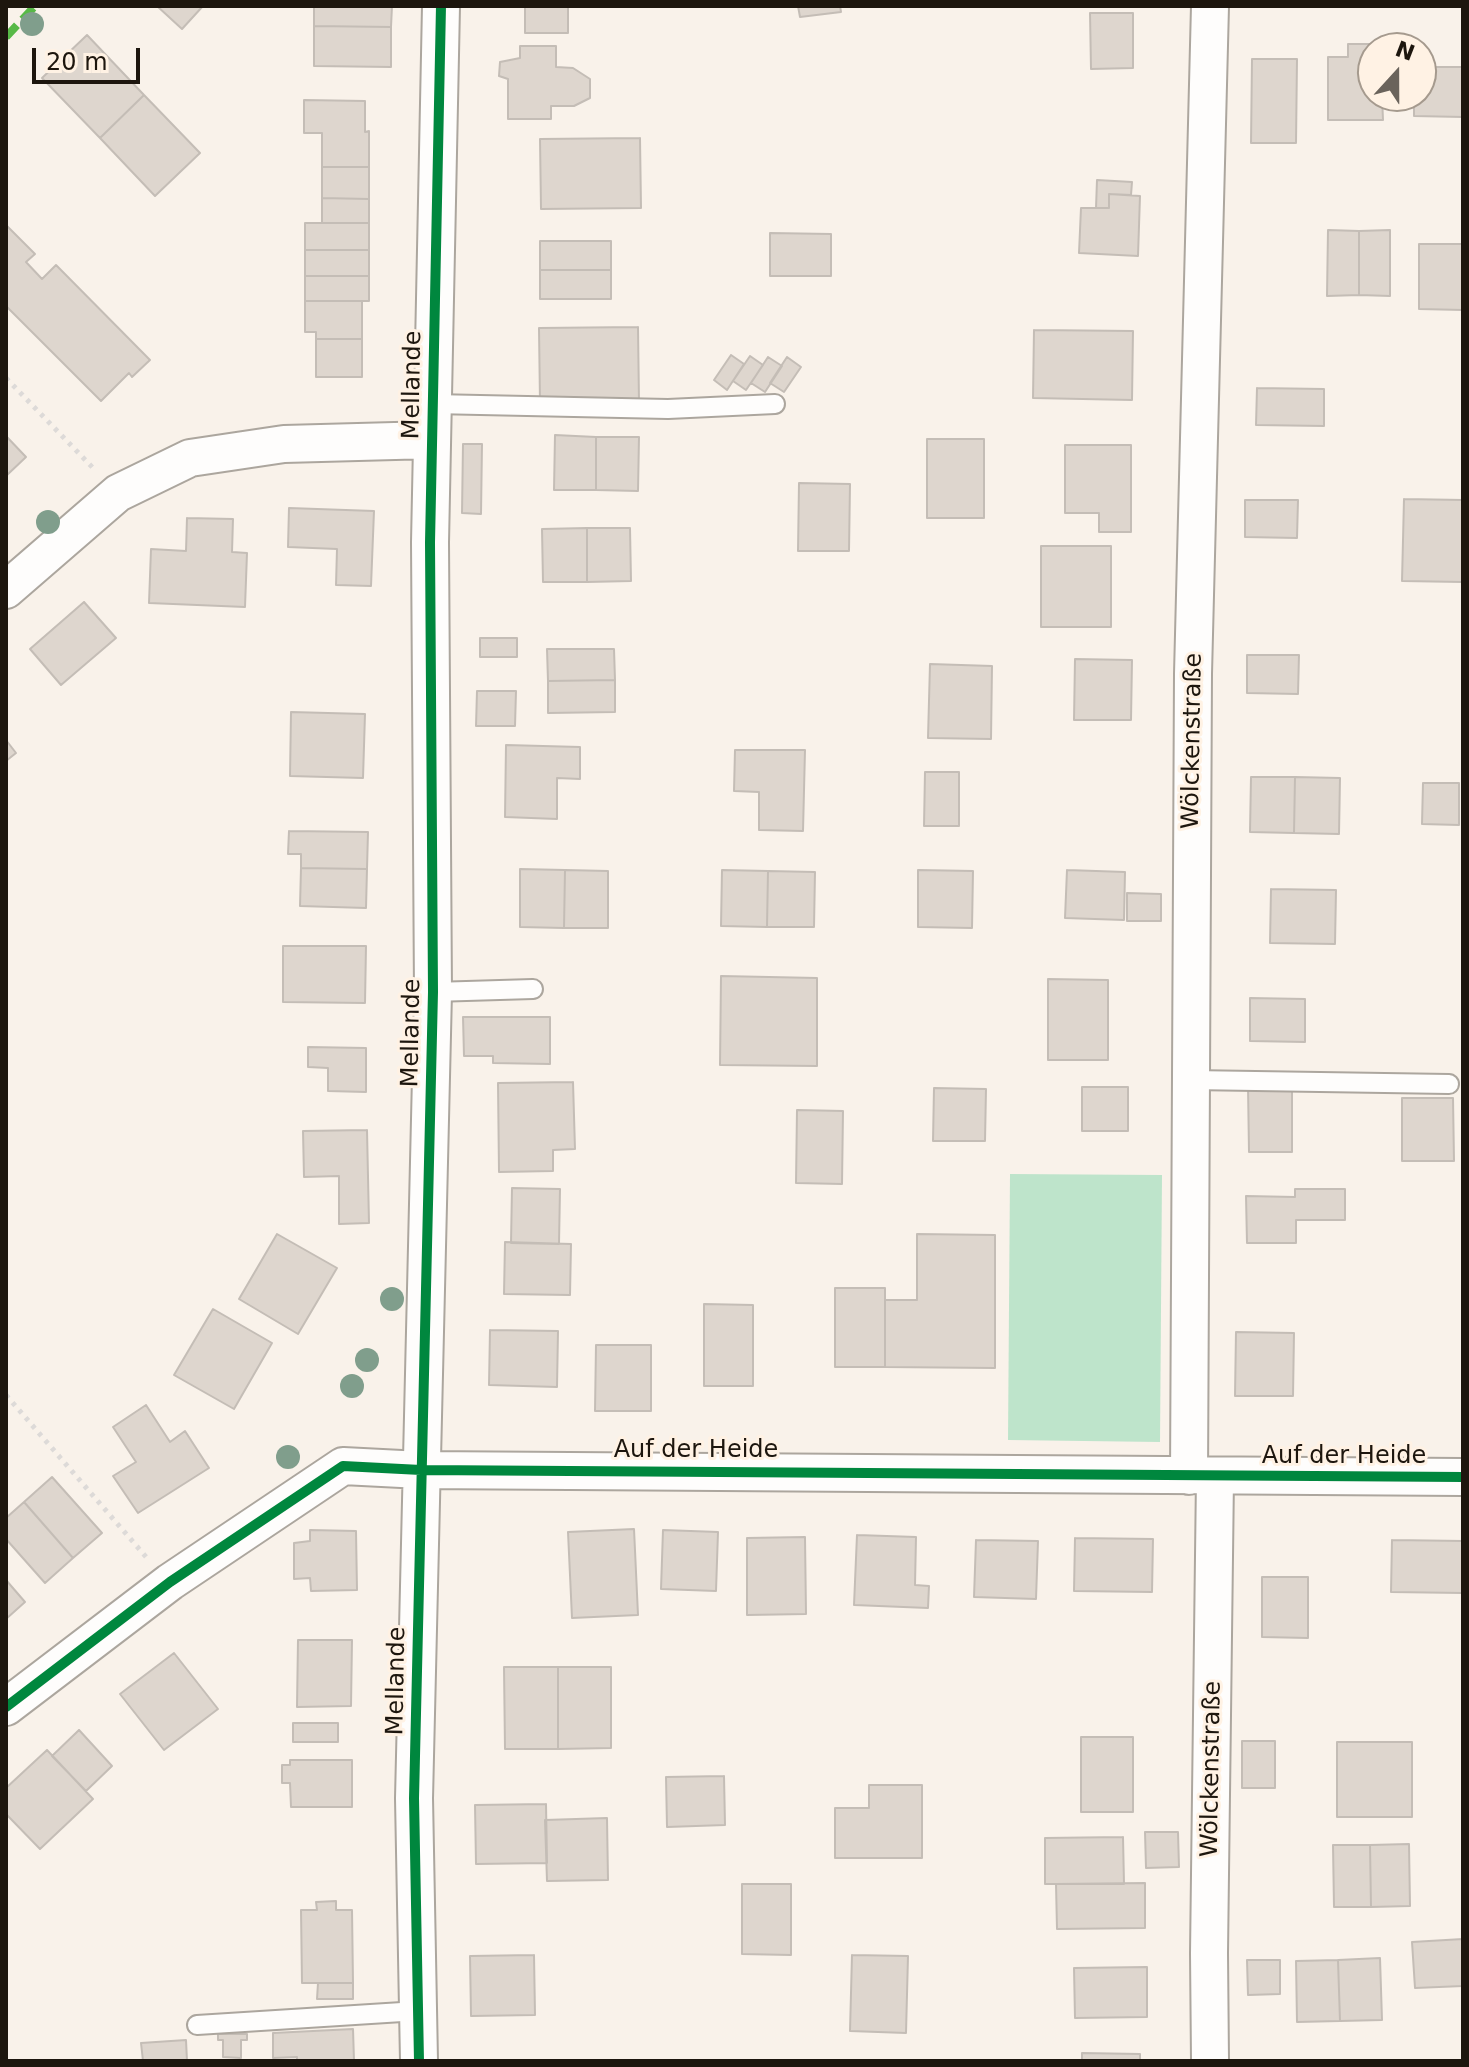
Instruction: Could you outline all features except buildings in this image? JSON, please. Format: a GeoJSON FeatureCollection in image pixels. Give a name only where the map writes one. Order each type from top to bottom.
{"type":"FeatureCollection","features":[{"type":"Feature","properties":{"kind":"street","name":"Mellande"},"geometry":{"type":"LineString","coordinates":[[419,2061],[414,1798],[433,992],[430,838],[432,440],[441,6]]}},
{"type":"Feature","properties":{"kind":"street","name":"Wölckenstraße"},"geometry":{"type":"LineString","coordinates":[[1210,6],[1193,673],[1191,1080],[1202,1476],[1210,2061]]}},
{"type":"Feature","properties":{"kind":"street"},"geometry":{"type":"LineString","coordinates":[[6,590],[118,493],[190,458],[284,444],[432,440]]}},
{"type":"Feature","properties":{"kind":"street","name":"Auf der Heide"},"geometry":{"type":"LineString","coordinates":[[6,1707],[170,1582],[343,1466],[421,1470],[1463,1477]]}},
{"type":"Feature","properties":{"kind":"lane"},"geometry":{"type":"LineString","coordinates":[[433,404],[668,409],[775,404]]}},
{"type":"Feature","properties":{"kind":"lane"},"geometry":{"type":"LineString","coordinates":[[433,992],[533,989]]}},
{"type":"Feature","properties":{"kind":"lane"},"geometry":{"type":"LineString","coordinates":[[1191,1080],[1449,1084]]}},
{"type":"Feature","properties":{"kind":"lane"},"geometry":{"type":"LineString","coordinates":[[197,2025],[418,2011]]}},
{"type":"Feature","properties":{"kind":"path"},"geometry":{"type":"LineString","coordinates":[[6,378],[118,493]]}},
{"type":"Feature","properties":{"kind":"path"},"geometry":{"type":"LineString","coordinates":[[6,1395],[170,1582]]}},
{"type":"Feature","properties":{"kind":"green space"},"geometry":{"type":"Polygon","coordinates":[[[1010,1174],[1162,1175],[1160,1442],[1008,1440],[1010,1174]]]}},
{"type":"Feature","properties":{"kind":"marked path"},"geometry":{"type":"LineString","coordinates":[[6,37],[35,6]]}},
{"type":"Feature","properties":{"kind":"cycle path"},"geometry":{"type":"LineString","coordinates":[[419,2061],[414,1798],[433,992],[430,542],[441,6]]}},
{"type":"Feature","properties":{"kind":"cycle path"},"geometry":{"type":"LineString","coordinates":[[6,1707],[170,1582],[343,1466],[421,1470],[1463,1477]]}}]}
